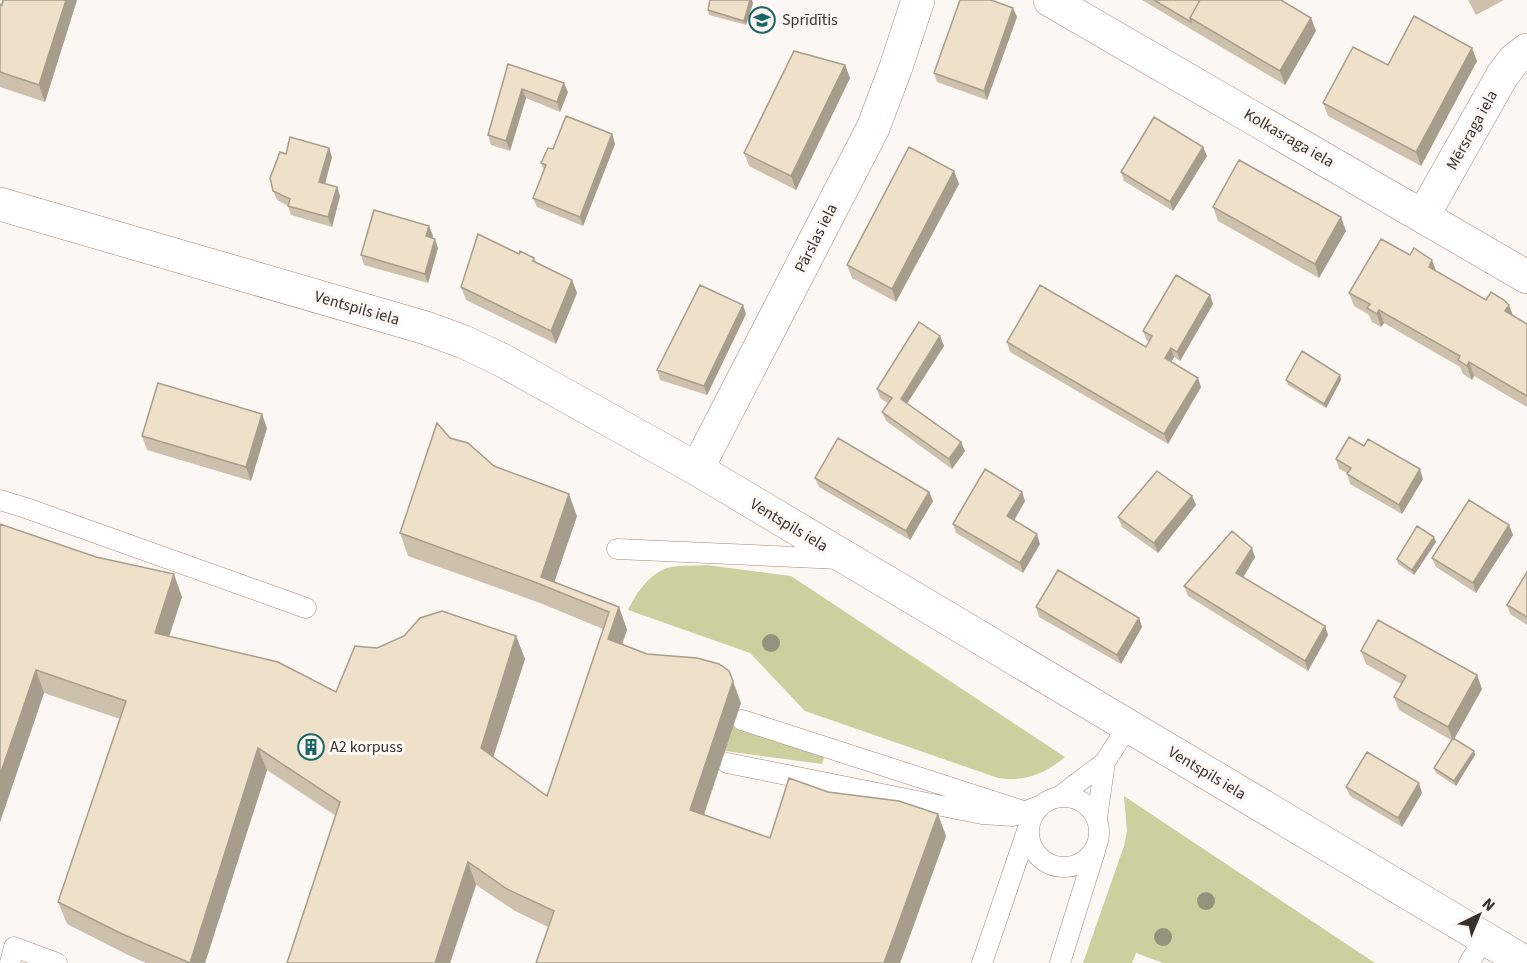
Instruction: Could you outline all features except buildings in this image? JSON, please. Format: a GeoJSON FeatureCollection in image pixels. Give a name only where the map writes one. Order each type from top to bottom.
{"type":"FeatureCollection","features":[{"type":"Feature","properties":{"kind":"street","name":"Kolkasraga iela"},"geometry":{"type":"LineString","coordinates":[[1050,0],[1527,277]]}},
{"type":"Feature","properties":{"kind":"street","name":"Pārslas iela"},"geometry":{"type":"LineString","coordinates":[[697,469],[873,128],[896,67],[911,2]]}},
{"type":"Feature","properties":{"kind":"street","name":"Mērsraga iela"},"geometry":{"type":"LineString","coordinates":[[1423,216],[1502,76],[1514,60],[1527,50]]}},
{"type":"Feature","properties":{"kind":"street","name":"Ventspils iela"},"geometry":{"type":"LineString","coordinates":[[0,204],[445,335],[502,360],[697,469],[1128,726],[1477,950],[1526,963]]}},
{"type":"Feature","properties":{"kind":"lane"},"geometry":{"type":"LineString","coordinates":[[0,500],[26,507],[306,608]]}},
{"type":"Feature","properties":{"kind":"lane"},"geometry":{"type":"LineString","coordinates":[[617,549],[849,560]]}},
{"type":"Feature","properties":{"kind":"lane"},"geometry":{"type":"LineString","coordinates":[[742,720],[1030,814]]}},
{"type":"Feature","properties":{"kind":"lane"},"geometry":{"type":"LineString","coordinates":[[727,763],[982,814],[1013,816],[1030,814],[1049,800],[1060,796],[1105,762],[1128,726]]}},
{"type":"Feature","properties":{"kind":"lane"},"geometry":{"type":"LineString","coordinates":[[1060,963],[1098,842],[1097,818],[1105,762]]}},
{"type":"Feature","properties":{"kind":"lane"},"geometry":{"type":"LineString","coordinates":[[1060,796],[1082,801],[1091,808],[1097,818]]}},
{"type":"Feature","properties":{"kind":"lane"},"geometry":{"type":"LineString","coordinates":[[1030,814],[1028,838],[1032,849],[1049,864],[1061,867],[1073,866],[1084,861],[1098,842]]}},
{"type":"Feature","properties":{"kind":"lane"},"geometry":{"type":"LineString","coordinates":[[982,963],[1030,814]]}},
{"type":"Feature","properties":{"kind":"lane"},"geometry":{"type":"LineString","coordinates":[[10,963],[14,947],[57,963]]}},
{"type":"Feature","properties":{"kind":"green space"},"geometry":{"type":"Polygon","coordinates":[[[706,565],[791,576],[1065,757],[1050,768],[1025,778],[998,778],[805,711],[750,653],[628,610],[640,590],[657,573],[671,567],[706,565]]]}},
{"type":"Feature","properties":{"kind":"green space"},"geometry":{"type":"Polygon","coordinates":[[[733,725],[820,755],[824,758],[822,764],[725,751],[733,725]]]}},
{"type":"Feature","properties":{"kind":"green space"},"geometry":{"type":"Polygon","coordinates":[[[1124,796],[1375,963],[1163,963],[1136,953],[1132,963],[1083,963],[1124,846],[1127,831],[1124,796]]]}},
{"type":"Feature","properties":{"kind":"place","name":"Sprīdītis"},"geometry":{"type":"Point","coordinates":[762,20]}},
{"type":"Feature","properties":{"kind":"place","name":"A2 korpuss"},"geometry":{"type":"Point","coordinates":[311,747]}}]}
